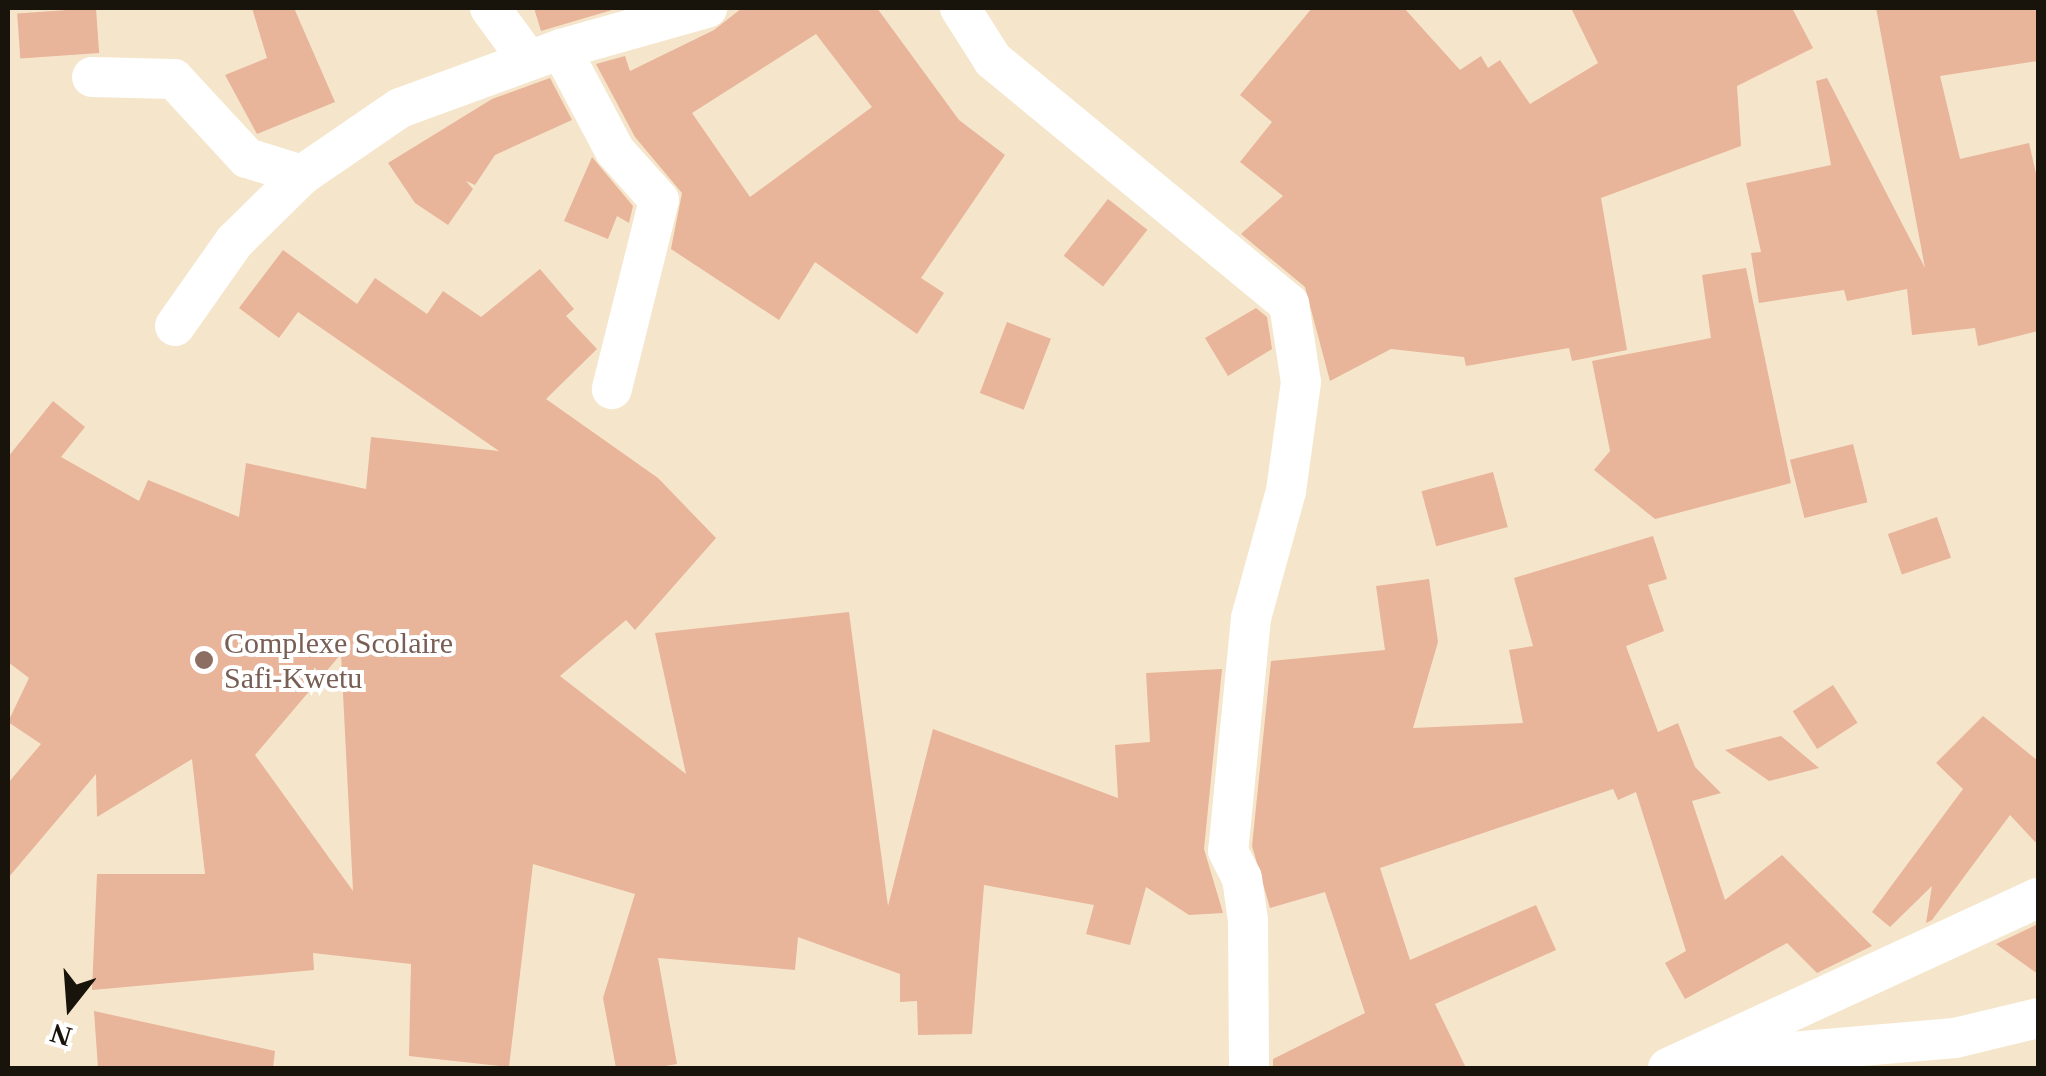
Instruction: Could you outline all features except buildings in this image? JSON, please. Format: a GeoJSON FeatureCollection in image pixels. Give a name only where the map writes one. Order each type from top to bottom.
{"type":"FeatureCollection","features":[{"type":"Feature","properties":{"kind":"street"},"geometry":{"type":"LineString","coordinates":[[490,8],[544,54],[615,151],[659,200],[612,389]]}},
{"type":"Feature","properties":{"kind":"street"},"geometry":{"type":"LineString","coordinates":[[176,326],[234,242],[302,174],[400,108],[544,54],[707,8]]}},
{"type":"Feature","properties":{"kind":"street"},"geometry":{"type":"LineString","coordinates":[[960,8],[993,60],[1289,304],[1301,382],[1286,491],[1251,618],[1228,851],[1242,878],[1248,920],[1249,1068]]}},
{"type":"Feature","properties":{"kind":"street"},"geometry":{"type":"LineString","coordinates":[[92,77],[174,79],[248,158],[302,174]]}},
{"type":"Feature","properties":{"kind":"street"},"geometry":{"type":"LineString","coordinates":[[1674,1065],[2038,898]]}},
{"type":"Feature","properties":{"kind":"street"},"geometry":{"type":"LineString","coordinates":[[1674,1065],[1955,1038],[2038,1018]]}},
{"type":"Feature","properties":{"kind":"place","name":"Complexe Scolaire Safi-Kwetu"},"geometry":{"type":"Point","coordinates":[204,660]}}]}
